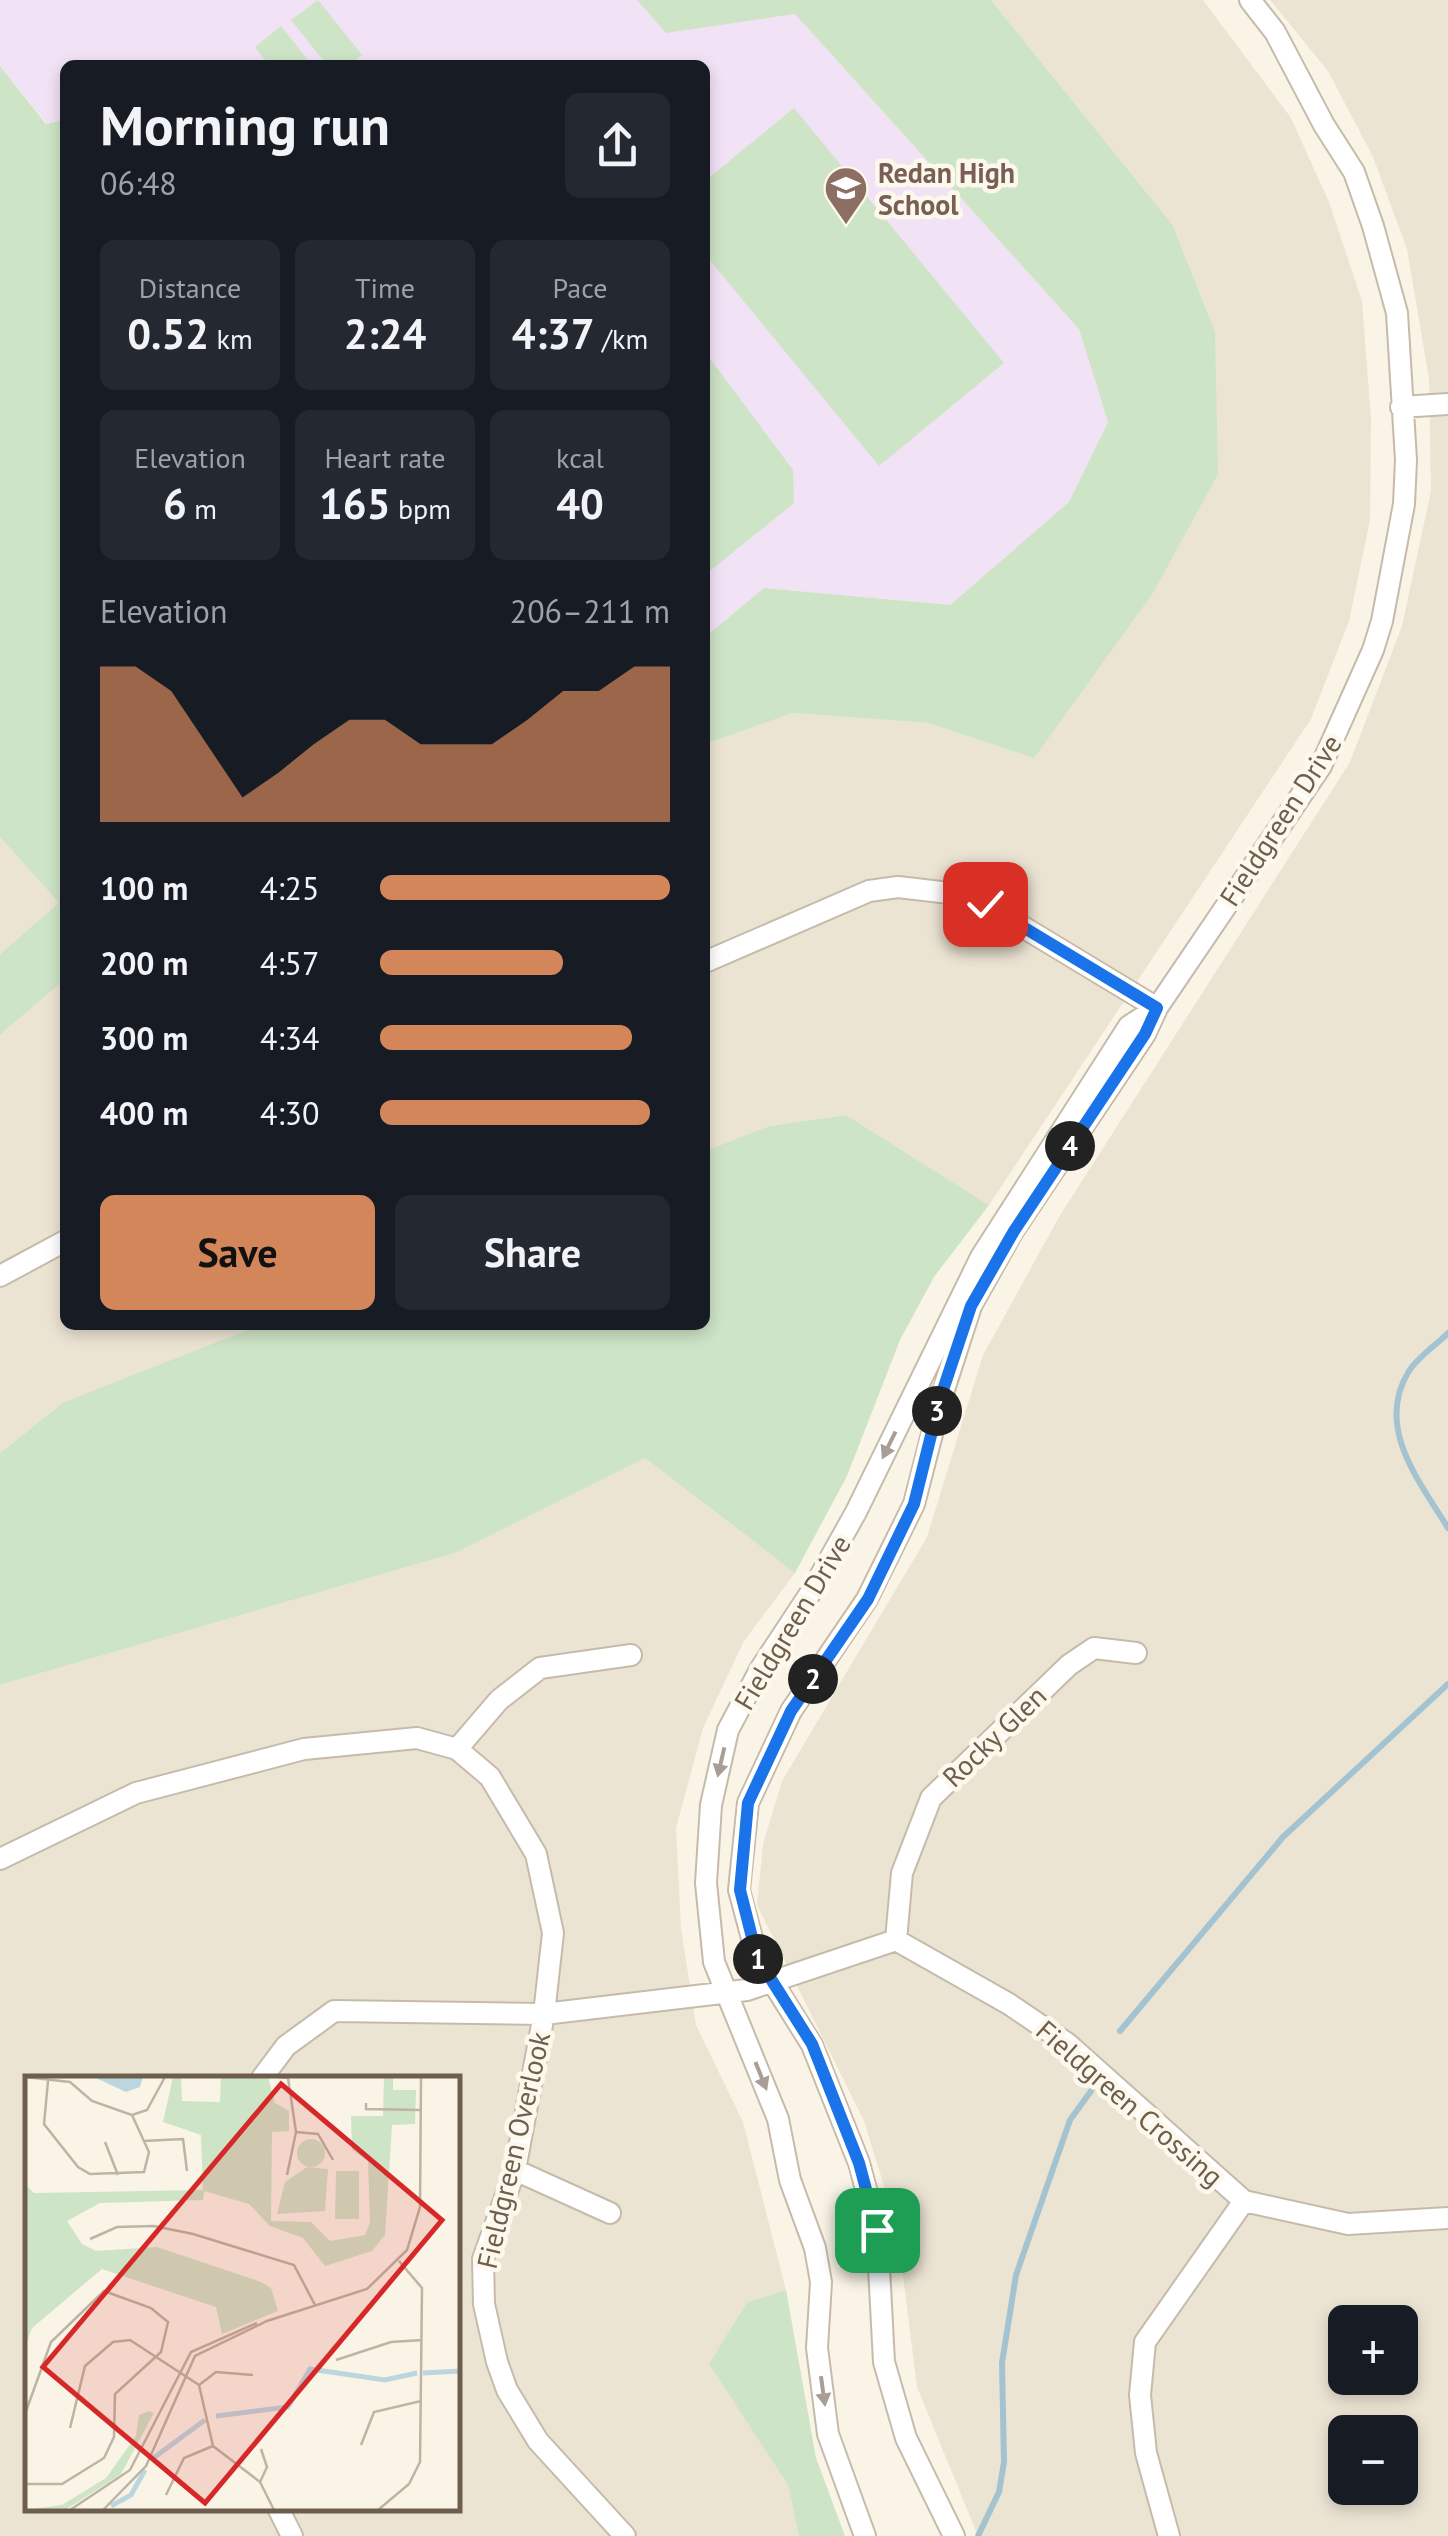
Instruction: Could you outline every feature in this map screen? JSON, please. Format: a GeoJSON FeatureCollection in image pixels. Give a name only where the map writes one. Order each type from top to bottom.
{"type":"FeatureCollection","features":[{"type":"Feature","properties":{"kind":"street","name":"Fieldgreen Drive"},"geometry":{"type":"LineString","coordinates":[[954,2536],[906,2438],[884,2362],[877,2230],[859,2163],[812,2044],[757,1957],[740,1890],[748,1803],[791,1711],[868,1599],[914,1504],[940,1399],[971,1306],[1014,1231],[1145,1034],[1157,1008],[1321,766],[1355,697],[1382,622],[1404,504],[1406,460],[1397,313],[1354,172],[1324,125],[1275,32],[1250,0]]}},
{"type":"Feature","properties":{"kind":"street"},"geometry":{"type":"LineString","coordinates":[[1401,408],[1448,404]]}},
{"type":"Feature","properties":{"kind":"street"},"geometry":{"type":"LineString","coordinates":[[710,960],[869,891],[898,887],[958,894],[985,904],[1157,1008]]}},
{"type":"Feature","properties":{"kind":"street","name":"Fieldgreen Drive"},"geometry":{"type":"LineString","coordinates":[[865,2536],[828,2434],[817,2348],[821,2282],[815,2248],[790,2180],[778,2119],[714,1962],[706,1882],[711,1804],[728,1730],[762,1668],[814,1590],[856,1512],[981,1257],[1129,1026],[1157,1008]]}},
{"type":"Feature","properties":{"kind":"street"},"geometry":{"type":"LineString","coordinates":[[0,1276],[60,1243]]}},
{"type":"Feature","properties":{"kind":"street","name":"Rocky Glen"},"geometry":{"type":"LineString","coordinates":[[896,1940],[902,1873],[930,1798],[1068,1665],[1094,1648],[1136,1654]]}},
{"type":"Feature","properties":{"kind":"street"},"geometry":{"type":"LineString","coordinates":[[456,1749],[499,1700],[540,1668],[630,1655]]}},
{"type":"Feature","properties":{"kind":"street","name":"Fieldgreen Overlook"},"geometry":{"type":"LineString","coordinates":[[0,1859],[136,1793],[304,1749],[416,1738],[456,1749],[490,1777],[536,1854],[552,1933],[544,2014],[515,2170],[483,2259],[484,2304],[496,2362],[538,2442],[625,2536]]}},
{"type":"Feature","properties":{"kind":"street"},"geometry":{"type":"LineString","coordinates":[[264,2076],[286,2046],[334,2012],[544,2014],[725,1993],[747,1990],[896,1940]]}},
{"type":"Feature","properties":{"kind":"street","name":"Fieldgreen Crossing"},"geometry":{"type":"LineString","coordinates":[[896,1940],[1010,2004],[1068,2044],[1244,2202],[1348,2224],[1448,2218]]}},
{"type":"Feature","properties":{"kind":"street"},"geometry":{"type":"LineString","coordinates":[[515,2170],[610,2213]]}},
{"type":"Feature","properties":{"kind":"street"},"geometry":{"type":"LineString","coordinates":[[1169,2536],[1146,2453],[1140,2396],[1145,2342],[1244,2202]]}},
{"type":"Feature","properties":{"kind":"street"},"geometry":{"type":"LineString","coordinates":[[280,2511],[292,2536]]}},
{"type":"Feature","properties":{"kind":"shaded area","name":"Redan High School"},"geometry":{"type":"Polygon","coordinates":[[[0,0],[637,0],[666,32],[795,14],[1079,329],[1108,422],[1069,502],[950,605],[764,588],[710,633],[710,60],[60,60],[60,121],[47,124],[0,66],[0,0]]]}},
{"type":"Feature","properties":{"kind":"shaded area"},"geometry":{"type":"Polygon","coordinates":[[[991,0],[1203,0],[1291,118],[1329,202],[1362,301],[1371,418],[1370,520],[1349,621],[1311,719],[989,1205],[846,1115],[769,1126],[710,1149],[710,742],[793,713],[928,723],[1034,758],[1172,224],[991,0]]]}},
{"type":"Feature","properties":{"kind":"shaded area"},"geometry":{"type":"Polygon","coordinates":[[[1270,0],[1448,0],[1448,2536],[978,2536],[917,2387],[897,2228],[864,2121],[757,1905],[763,1844],[782,1781],[927,1537],[983,1355],[1059,1217],[1350,762],[1402,626],[1431,491],[1429,379],[1407,249],[1373,157],[1328,71],[1270,0]]]}},
{"type":"Feature","properties":{"kind":"shaded area"},"geometry":{"type":"Polygon","coordinates":[[[0,837],[60,905],[0,954],[0,837]]]}},
{"type":"Feature","properties":{"kind":"shaded area"},"geometry":{"type":"Polygon","coordinates":[[[60,983],[60,1330],[247,1330],[64,1402],[0,1453],[0,1035],[60,983]]]}},
{"type":"Feature","properties":{"kind":"shaded area"},"geometry":{"type":"Polygon","coordinates":[[[645,1458],[795,1573],[744,1641],[703,1728],[676,1828],[681,1928],[696,2025],[743,2122],[786,2290],[747,2302],[710,2364],[788,2485],[799,2536],[0,2536],[0,1685],[455,1553],[645,1458]]]}},
{"type":"Feature","properties":{"kind":"green space"},"geometry":{"type":"Polygon","coordinates":[[[318,0],[362,55],[356,60],[323,60],[291,20],[318,0]]]}},
{"type":"Feature","properties":{"kind":"green space"},"geometry":{"type":"Polygon","coordinates":[[[637,0],[991,0],[1172,224],[1215,332],[1218,474],[1153,593],[1034,758],[928,723],[793,713],[710,742],[710,633],[764,588],[950,605],[1069,502],[1108,422],[1079,329],[795,14],[666,33],[637,0]]]}},
{"type":"Feature","properties":{"kind":"green space"},"geometry":{"type":"Polygon","coordinates":[[[281,26],[308,60],[265,60],[255,47],[281,26]]]}},
{"type":"Feature","properties":{"kind":"green space"},"geometry":{"type":"Polygon","coordinates":[[[0,66],[46,124],[60,121],[60,983],[0,1035],[0,954],[59,903],[0,837],[0,66]]]}},
{"type":"Feature","properties":{"kind":"green space"},"geometry":{"type":"Polygon","coordinates":[[[794,108],[1004,363],[879,466],[710,260],[710,177],[794,108]]]}},
{"type":"Feature","properties":{"kind":"green space"},"geometry":{"type":"Polygon","coordinates":[[[710,359],[793,470],[794,503],[710,571],[710,359]]]}},
{"type":"Feature","properties":{"kind":"green space"},"geometry":{"type":"Polygon","coordinates":[[[846,1115],[989,1205],[934,1277],[900,1340],[847,1476],[795,1573],[645,1458],[455,1553],[0,1685],[0,1453],[64,1402],[247,1330],[710,1330],[710,1149],[769,1126],[846,1115]]]}},
{"type":"Feature","properties":{"kind":"green space"},"geometry":{"type":"Polygon","coordinates":[[[786,2290],[816,2458],[845,2536],[799,2536],[788,2485],[709,2364],[747,2302],[786,2290]]]}},
{"type":"Feature","properties":{"kind":"waterway"},"geometry":{"type":"LineString","coordinates":[[1448,1333],[1409,1371],[1399,1392],[1396,1413],[1414,1473],[1448,1528]]}},
{"type":"Feature","properties":{"kind":"waterway"},"geometry":{"type":"LineString","coordinates":[[1120,2031],[1283,1837],[1448,1684]]}},
{"type":"Feature","properties":{"kind":"waterway"},"geometry":{"type":"LineString","coordinates":[[978,2536],[999,2492],[1004,2462],[1002,2363],[1016,2275],[1070,2120],[1091,2091]]}},
{"type":"Feature","properties":{"kind":"place","name":"Redan High School"},"geometry":{"type":"Point","coordinates":[846,226]}},
{"type":"Feature","properties":{"kind":"route"},"geometry":{"type":"LineString","coordinates":[[877,2230],[859,2163],[812,2044],[757,1957],[740,1890],[748,1803],[791,1711],[868,1599],[914,1504],[940,1399],[971,1306],[1014,1231],[1145,1034],[1157,1008],[985,904]]}}]}
